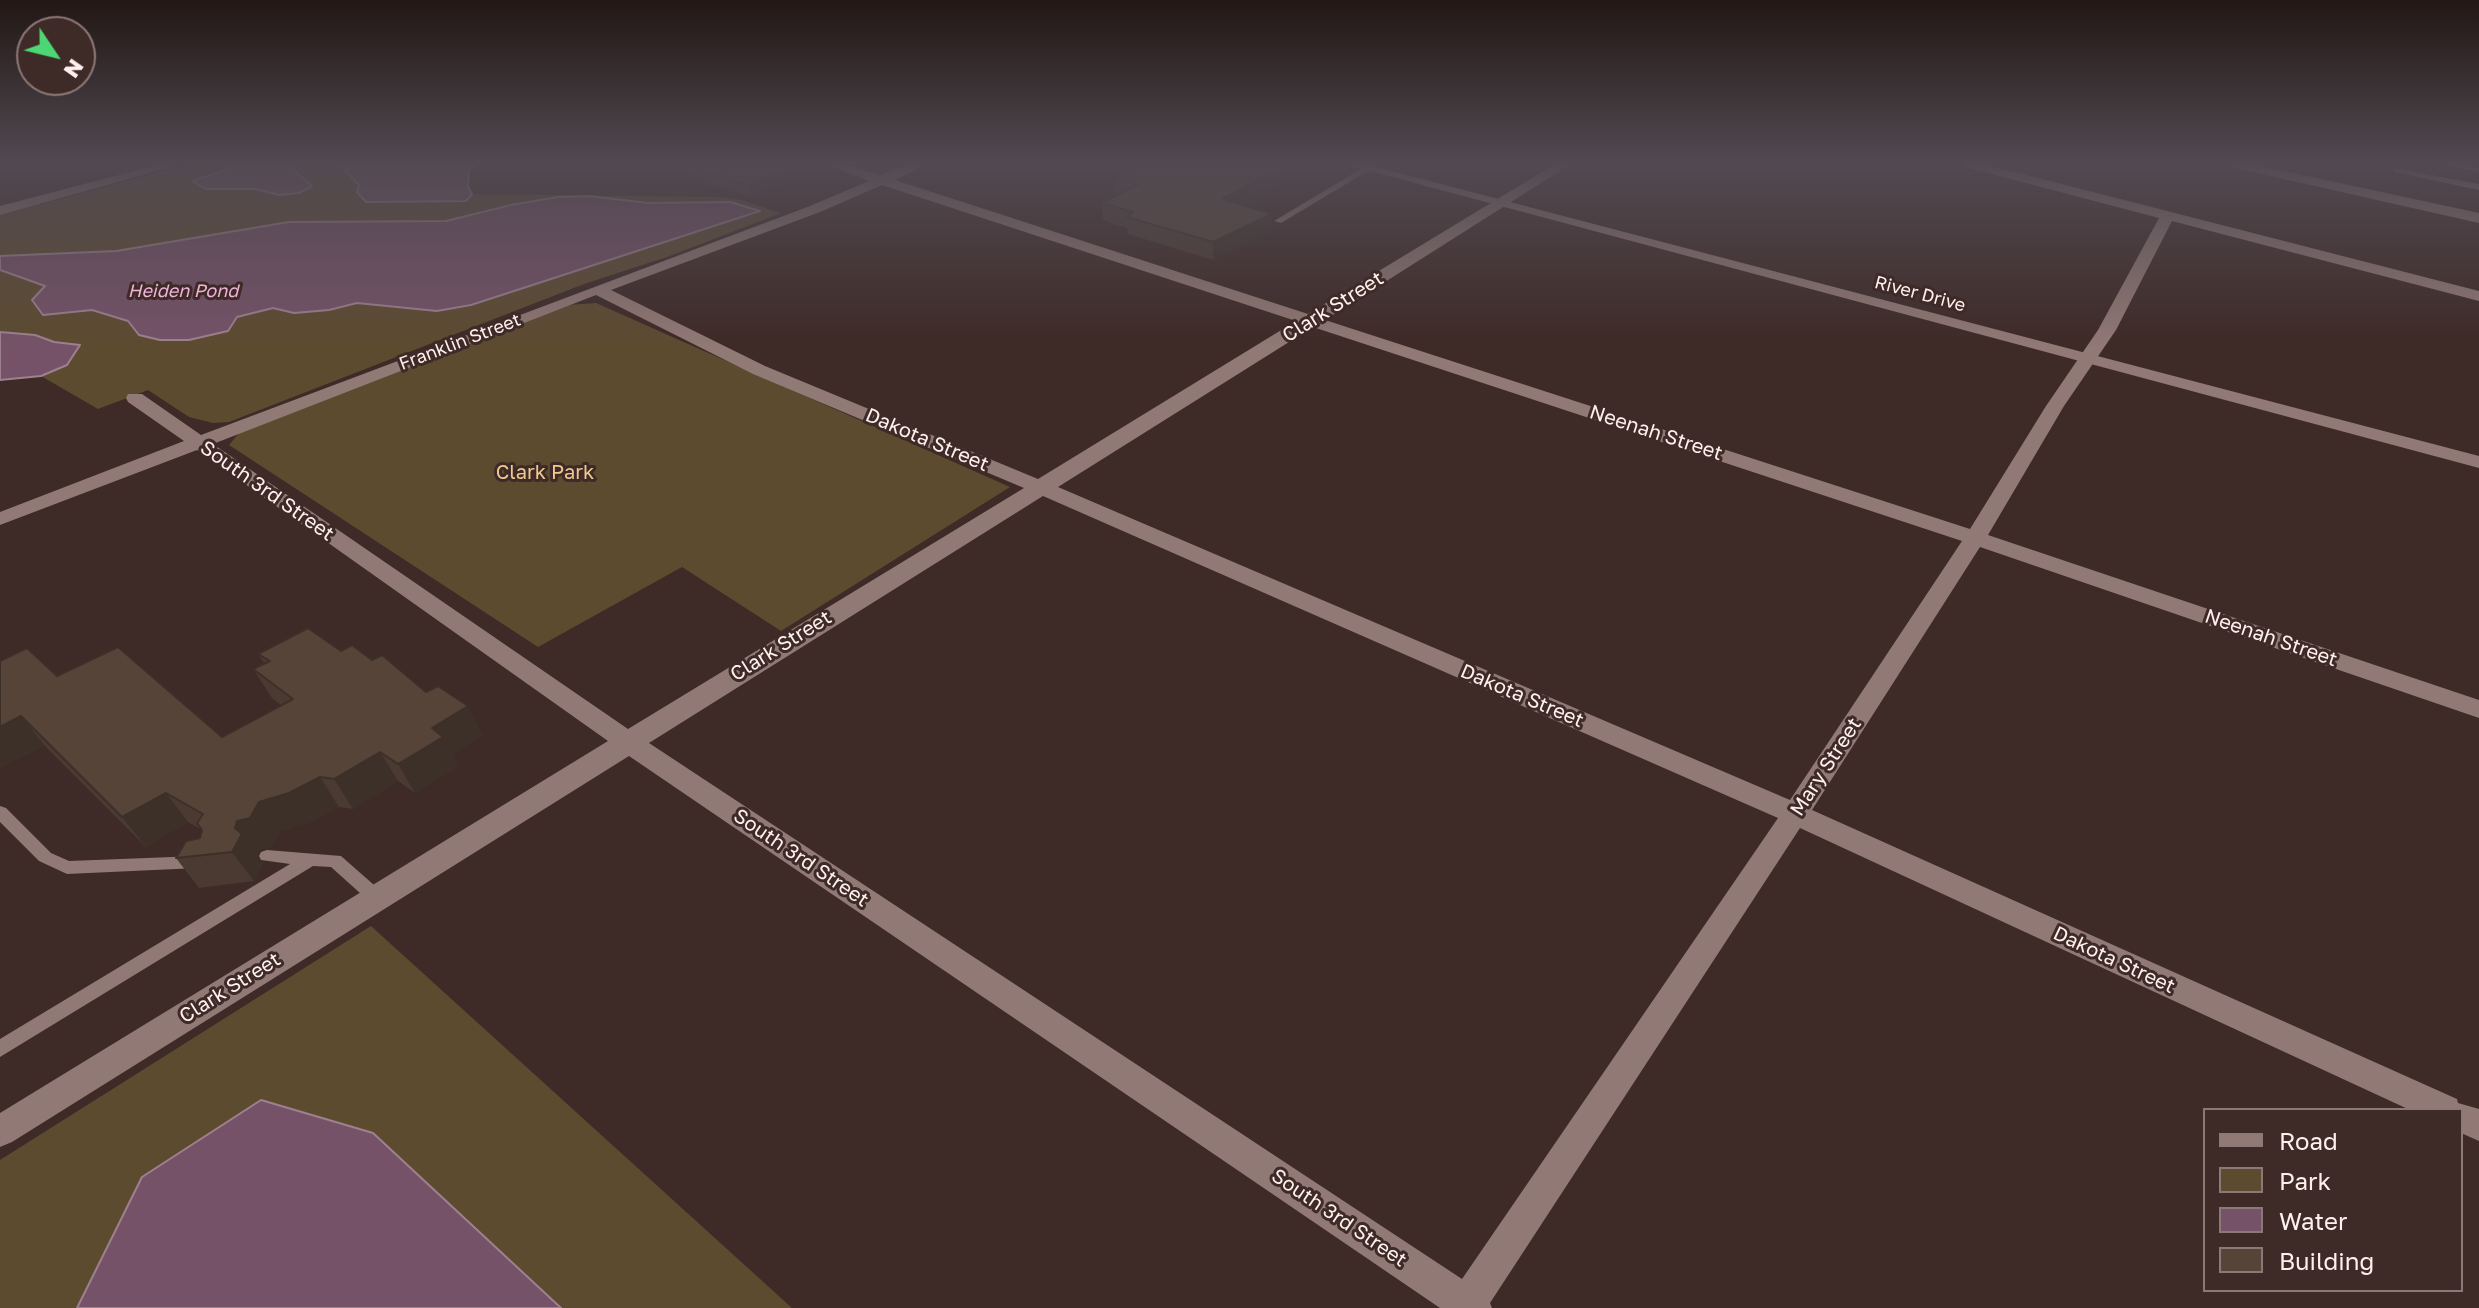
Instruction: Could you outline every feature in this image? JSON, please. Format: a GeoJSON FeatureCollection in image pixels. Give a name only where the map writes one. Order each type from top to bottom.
{"type":"FeatureCollection","features":[{"type":"Feature","properties":{"kind":"street","name":"Franklin Street"},"geometry":{"type":"LineString","coordinates":[[0,519],[771,225]]}},
{"type":"Feature","properties":{"kind":"street","name":"Neenah Street"},"geometry":{"type":"LineString","coordinates":[[1021,225],[1975,538],[2479,709]]}},
{"type":"Feature","properties":{"kind":"street","name":"Clark Street"},"geometry":{"type":"LineString","coordinates":[[0,1131],[1464,225]]}},
{"type":"Feature","properties":{"kind":"street","name":"River Drive"},"geometry":{"type":"LineString","coordinates":[[1587,225],[2479,462]]}},
{"type":"Feature","properties":{"kind":"street","name":"Mary Street"},"geometry":{"type":"LineString","coordinates":[[1469,1307],[1975,538],[2107,330],[2163,225]]}},
{"type":"Feature","properties":{"kind":"street"},"geometry":{"type":"LineString","coordinates":[[2207,225],[2479,296]]}},
{"type":"Feature","properties":{"kind":"street","name":"Dakota Street"},"geometry":{"type":"LineString","coordinates":[[597,289],[759,370],[1040,487],[1795,814],[2441,1108]]}},
{"type":"Feature","properties":{"kind":"street","name":"South 3rd Street"},"geometry":{"type":"LineString","coordinates":[[135,398],[626,741],[1469,1307]]}},
{"type":"Feature","properties":{"kind":"lane"},"geometry":{"type":"LineString","coordinates":[[0,812],[45,857],[67,868],[214,861]]}},
{"type":"Feature","properties":{"kind":"lane"},"geometry":{"type":"LineString","coordinates":[[267,856],[335,861],[376,897]]}},
{"type":"Feature","properties":{"kind":"lane"},"geometry":{"type":"LineString","coordinates":[[0,1049],[311,859]]}},
{"type":"Feature","properties":{"kind":"green space"},"geometry":{"type":"Polygon","coordinates":[[[0,225],[750,225],[584,284],[229,422],[213,423],[189,417],[148,390],[98,409],[41,376],[67,365],[79,345],[54,342],[35,335],[0,332],[0,225]]]}},
{"type":"Feature","properties":{"kind":"green space","name":"Clark Park"},"geometry":{"type":"Polygon","coordinates":[[[596,303],[1010,487],[781,631],[682,567],[538,647],[229,445],[239,433],[567,305],[596,303]]]}},
{"type":"Feature","properties":{"kind":"green space"},"geometry":{"type":"Polygon","coordinates":[[[371,926],[792,1308],[0,1308],[0,1160],[371,926]]]}},
{"type":"Feature","properties":{"kind":"water","name":"Heiden Pond"},"geometry":{"type":"Polygon","coordinates":[[[271,225],[717,225],[471,305],[437,311],[357,303],[329,310],[294,313],[273,308],[237,317],[228,331],[189,340],[160,340],[139,335],[128,321],[92,310],[43,315],[32,300],[45,286],[0,270],[0,256],[116,251],[271,225]]]}},
{"type":"Feature","properties":{"kind":"water"},"geometry":{"type":"Polygon","coordinates":[[[0,332],[35,335],[54,342],[80,345],[67,365],[41,376],[0,380],[0,332]]]}},
{"type":"Feature","properties":{"kind":"water"},"geometry":{"type":"Polygon","coordinates":[[[261,1100],[373,1133],[561,1308],[77,1308],[142,1177],[261,1100]]]}},
{"type":"Feature","properties":{"kind":"building"},"geometry":{"type":"Polygon","coordinates":[[[1155,225],[1249,225],[1213,242],[1155,225]]]}},
{"type":"Feature","properties":{"kind":"building"},"geometry":{"type":"Polygon","coordinates":[[[308,628],[341,651],[352,645],[372,660],[382,655],[426,692],[438,686],[468,706],[432,728],[443,737],[398,764],[380,752],[334,779],[320,777],[289,793],[259,802],[250,818],[237,821],[235,828],[242,834],[232,852],[176,858],[186,841],[200,838],[202,830],[197,823],[203,814],[166,793],[122,817],[21,716],[0,727],[0,661],[27,648],[57,676],[118,647],[222,737],[293,699],[253,669],[270,661],[258,654],[308,628]]]}}]}
